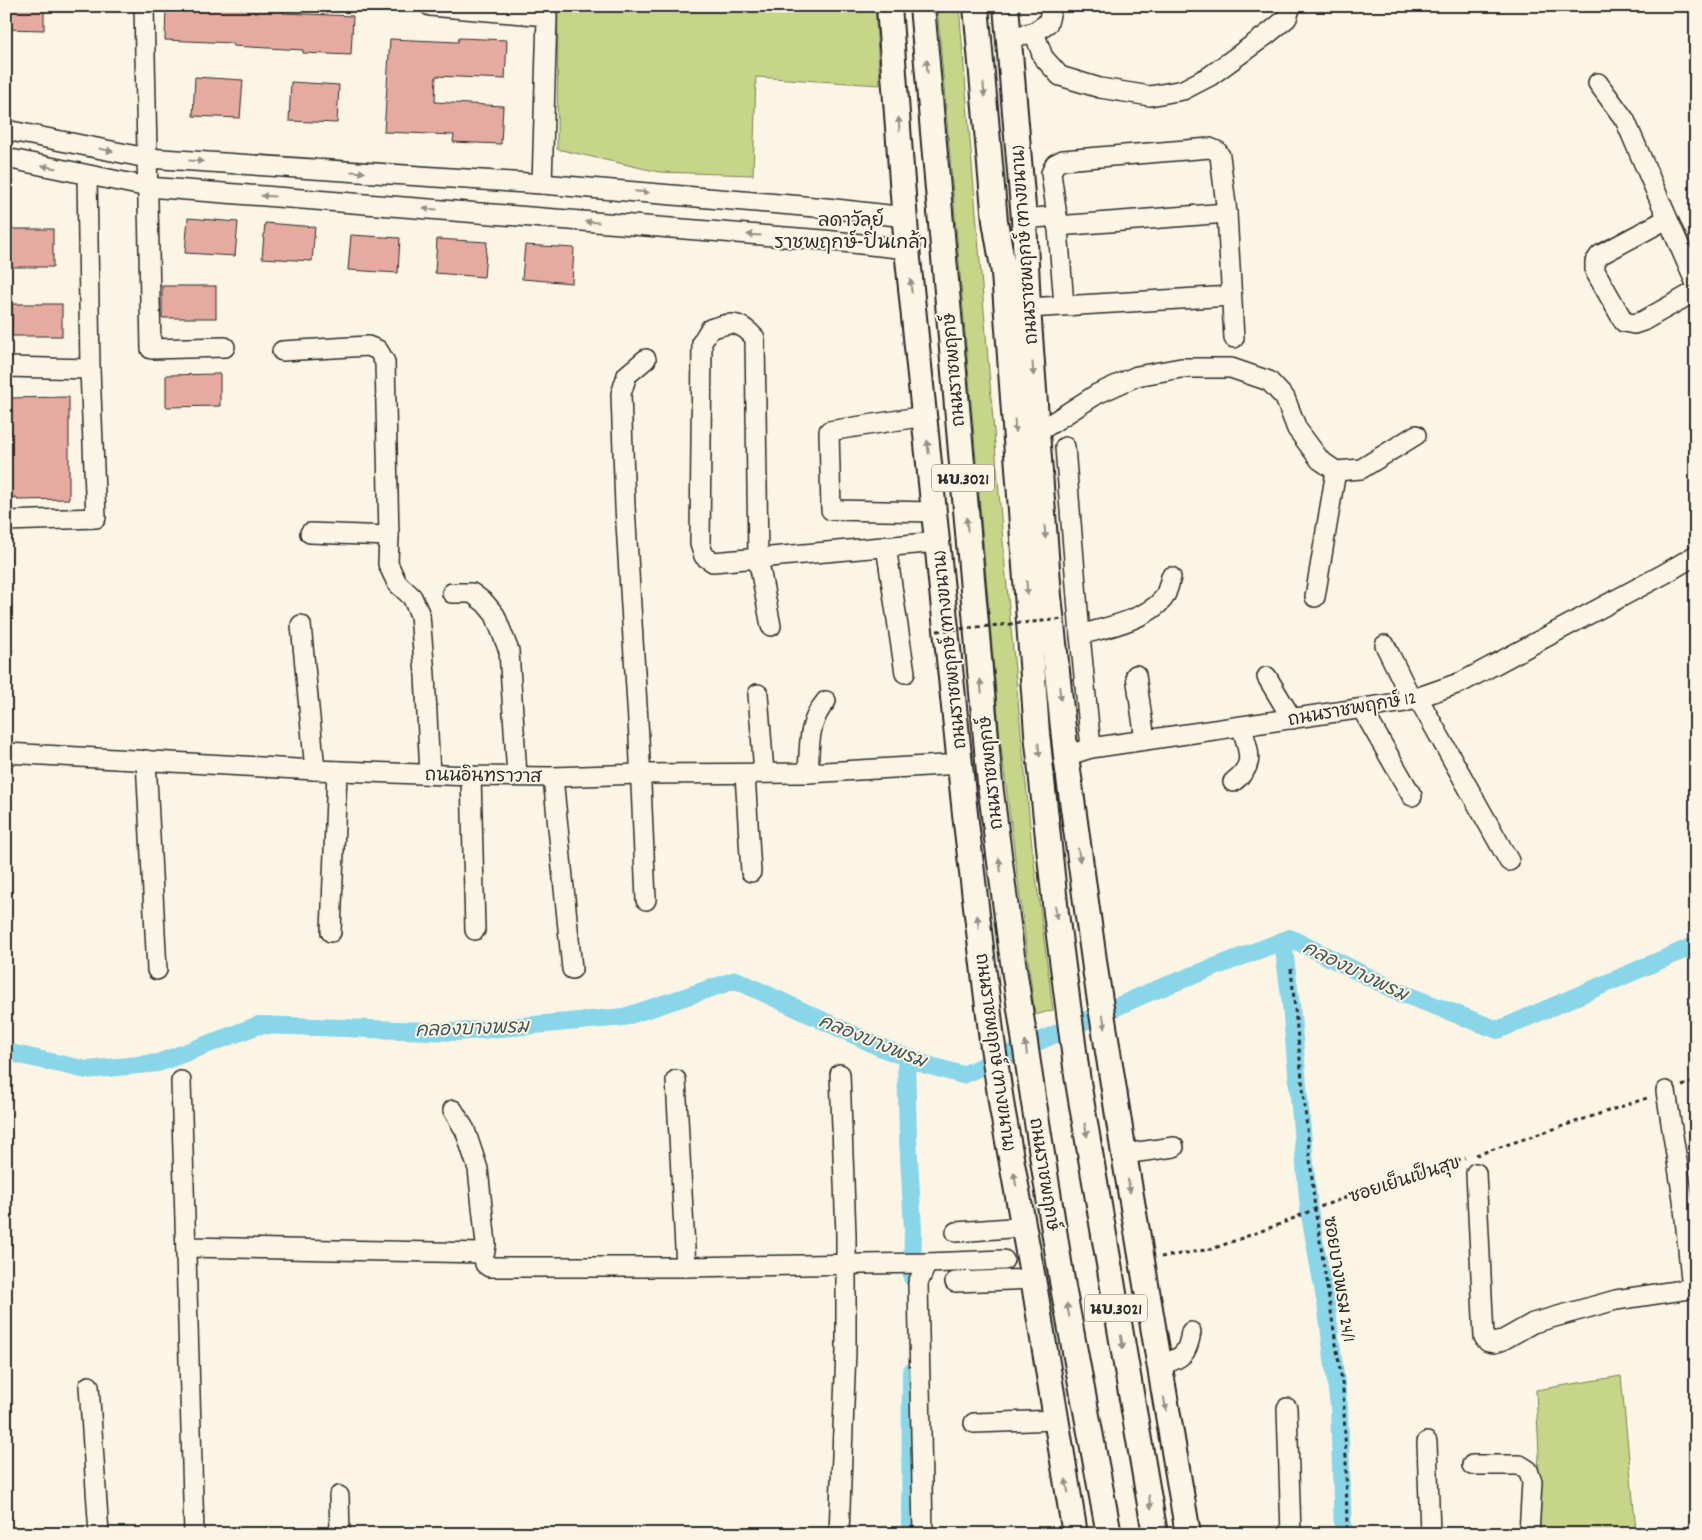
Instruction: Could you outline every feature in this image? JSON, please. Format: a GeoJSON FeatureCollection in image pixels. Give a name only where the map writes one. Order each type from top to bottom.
{"type":"FeatureCollection","features":[{"type":"Feature","properties":{"kind":"main road","name":"ถนนราชพฤกษ์ (ทางขนาน)"},"geometry":{"type":"LineString","coordinates":[[890,6],[907,249],[960,764],[992,1040],[1002,1108],[1034,1285]]}},
{"type":"Feature","properties":{"kind":"main road"},"geometry":{"type":"LineString","coordinates":[[904,6],[928,237],[943,260]]}},
{"type":"Feature","properties":{"kind":"main road","name":"ถนนราชพฤกษ์"},"geometry":{"type":"LineString","coordinates":[[922,6],[990,784],[1011,948],[1063,1287],[1109,1534]]}},
{"type":"Feature","properties":{"kind":"main road","name":"นบ.3021"},"geometry":{"type":"LineString","coordinates":[[976,6],[995,221],[1004,273],[1037,733],[1056,914],[1078,1082],[1155,1534]]}},
{"type":"Feature","properties":{"kind":"main road","name":"ถนนราชพฤกษ์ (ทางขนาน)"},"geometry":{"type":"LineString","coordinates":[[1006,6],[1024,219],[1028,308],[1049,596],[1066,756],[1096,975],[1158,1366]]}},
{"type":"Feature","properties":{"kind":"main road"},"geometry":{"type":"LineString","coordinates":[[1004,273],[1010,211],[1009,49]]}},
{"type":"Feature","properties":{"kind":"main road"},"geometry":{"type":"LineString","coordinates":[[1024,1227],[1039,1262],[1074,1417],[1093,1444]]}},
{"type":"Feature","properties":{"kind":"main road","name":"นบ.3021"},"geometry":{"type":"LineString","coordinates":[[1034,1285],[1075,1534]]}},
{"type":"Feature","properties":{"kind":"main road","name":"นบ.3021"},"geometry":{"type":"LineString","coordinates":[[1158,1366],[1188,1534]]}},
{"type":"Feature","properties":{"kind":"street"},"geometry":{"type":"LineString","coordinates":[[144,6],[151,349],[225,347]]}},
{"type":"Feature","properties":{"kind":"street"},"geometry":{"type":"LineString","coordinates":[[430,6],[547,16],[542,184]]}},
{"type":"Feature","properties":{"kind":"street"},"geometry":{"type":"LineString","coordinates":[[1009,49],[1048,22],[1052,6]]}},
{"type":"Feature","properties":{"kind":"street"},"geometry":{"type":"LineString","coordinates":[[1034,32],[1043,57],[1060,76],[1100,88],[1150,96],[1183,90],[1210,76],[1287,18],[1291,6]]}},
{"type":"Feature","properties":{"kind":"street"},"geometry":{"type":"LineString","coordinates":[[1598,83],[1625,120],[1696,284]]}},
{"type":"Feature","properties":{"kind":"street"},"geometry":{"type":"LineString","coordinates":[[6,130],[147,158],[542,184],[826,208],[906,217]]}},
{"type":"Feature","properties":{"kind":"street"},"geometry":{"type":"LineString","coordinates":[[1064,306],[1051,173],[1055,164],[1063,160],[1210,148],[1217,151],[1220,156],[1227,213],[1234,338]]}},
{"type":"Feature","properties":{"kind":"street"},"geometry":{"type":"LineString","coordinates":[[6,158],[148,187],[824,240],[907,249]]}},
{"type":"Feature","properties":{"kind":"street"},"geometry":{"type":"LineString","coordinates":[[6,521],[96,518],[90,369],[87,175]]}},
{"type":"Feature","properties":{"kind":"street"},"geometry":{"type":"LineString","coordinates":[[1024,219],[1057,221],[1227,213]]}},
{"type":"Feature","properties":{"kind":"street"},"geometry":{"type":"LineString","coordinates":[[1667,219],[1600,255],[1595,262],[1595,271],[1624,322],[1634,324],[1644,321],[1696,291]]}},
{"type":"Feature","properties":{"kind":"street"},"geometry":{"type":"LineString","coordinates":[[1028,308],[1232,296]]}},
{"type":"Feature","properties":{"kind":"street"},"geometry":{"type":"LineString","coordinates":[[771,626],[758,558],[755,338],[746,327],[729,322],[710,329],[702,342],[700,544],[704,556],[713,562],[758,558],[886,546],[938,542]]}},
{"type":"Feature","properties":{"kind":"street"},"geometry":{"type":"LineString","coordinates":[[282,351],[368,346],[378,350],[385,362],[388,564],[397,583],[412,598],[420,614],[430,774]]}},
{"type":"Feature","properties":{"kind":"street"},"geometry":{"type":"LineString","coordinates":[[646,359],[627,375],[621,394],[625,507],[646,900]]}},
{"type":"Feature","properties":{"kind":"street"},"geometry":{"type":"LineString","coordinates":[[6,367],[90,369]]}},
{"type":"Feature","properties":{"kind":"street"},"geometry":{"type":"LineString","coordinates":[[1038,432],[1097,394],[1137,376],[1181,368],[1231,368],[1269,381],[1284,398],[1297,429],[1320,460],[1336,471],[1361,469],[1416,435]]}},
{"type":"Feature","properties":{"kind":"street"},"geometry":{"type":"LineString","coordinates":[[925,416],[829,430],[831,510],[935,512]]}},
{"type":"Feature","properties":{"kind":"street"},"geometry":{"type":"LineString","coordinates":[[1065,447],[1091,748]]}},
{"type":"Feature","properties":{"kind":"street"},"geometry":{"type":"LineString","coordinates":[[1316,597],[1336,471]]}},
{"type":"Feature","properties":{"kind":"street"},"geometry":{"type":"LineString","coordinates":[[310,533],[389,536]]}},
{"type":"Feature","properties":{"kind":"street"},"geometry":{"type":"LineString","coordinates":[[886,546],[904,673]]}},
{"type":"Feature","properties":{"kind":"street","name":"ถนนราชพฤกษ์ 12"},"geometry":{"type":"LineString","coordinates":[[1066,756],[1091,748],[1362,709],[1415,699],[1462,682],[1696,555]]}},
{"type":"Feature","properties":{"kind":"street"},"geometry":{"type":"LineString","coordinates":[[1080,635],[1120,624],[1146,612],[1163,599],[1171,577]]}},
{"type":"Feature","properties":{"kind":"street"},"geometry":{"type":"LineString","coordinates":[[452,593],[472,593],[485,603],[495,615],[509,652],[517,776]]}},
{"type":"Feature","properties":{"kind":"street"},"geometry":{"type":"LineString","coordinates":[[300,625],[315,770]]}},
{"type":"Feature","properties":{"kind":"street"},"geometry":{"type":"LineString","coordinates":[[1386,645],[1415,699],[1509,861]]}},
{"type":"Feature","properties":{"kind":"street"},"geometry":{"type":"LineString","coordinates":[[1136,675],[1145,740]]}},
{"type":"Feature","properties":{"kind":"street"},"geometry":{"type":"LineString","coordinates":[[1267,677],[1292,719]]}},
{"type":"Feature","properties":{"kind":"street"},"geometry":{"type":"LineString","coordinates":[[750,872],[758,694]]}},
{"type":"Feature","properties":{"kind":"street"},"geometry":{"type":"LineString","coordinates":[[808,774],[810,733],[817,712],[826,701]]}},
{"type":"Feature","properties":{"kind":"street"},"geometry":{"type":"LineString","coordinates":[[1362,709],[1412,796]]}},
{"type":"Feature","properties":{"kind":"street"},"geometry":{"type":"LineString","coordinates":[[1233,782],[1244,773],[1249,758],[1242,727]]}},
{"type":"Feature","properties":{"kind":"street","name":"ถนนอินทราวาส"},"geometry":{"type":"LineString","coordinates":[[6,753],[337,771],[553,777],[640,774],[808,774],[960,764]]}},
{"type":"Feature","properties":{"kind":"street"},"geometry":{"type":"LineString","coordinates":[[146,760],[157,970]]}},
{"type":"Feature","properties":{"kind":"street"},"geometry":{"type":"LineString","coordinates":[[331,932],[337,771]]}},
{"type":"Feature","properties":{"kind":"street"},"geometry":{"type":"LineString","coordinates":[[471,776],[475,930]]}},
{"type":"Feature","properties":{"kind":"street"},"geometry":{"type":"LineString","coordinates":[[553,777],[572,968]]}},
{"type":"Feature","properties":{"kind":"street"},"geometry":{"type":"LineString","coordinates":[[840,1074],[846,1264],[846,1350],[840,1534]]}},
{"type":"Feature","properties":{"kind":"street"},"geometry":{"type":"LineString","coordinates":[[676,1080],[686,1267]]}},
{"type":"Feature","properties":{"kind":"street"},"geometry":{"type":"LineString","coordinates":[[181,1081],[194,1534]]}},
{"type":"Feature","properties":{"kind":"street"},"geometry":{"type":"LineString","coordinates":[[1472,1162],[1484,1337],[1488,1342],[1501,1341],[1533,1323],[1616,1300],[1694,1289],[1666,1091]]}},
{"type":"Feature","properties":{"kind":"street"},"geometry":{"type":"LineString","coordinates":[[453,1110],[464,1130],[478,1169],[486,1244],[483,1253],[485,1264],[489,1267],[686,1267],[1004,1260]]}},
{"type":"Feature","properties":{"kind":"street"},"geometry":{"type":"LineString","coordinates":[[1124,1154],[1174,1147]]}},
{"type":"Feature","properties":{"kind":"street"},"geometry":{"type":"LineString","coordinates":[[956,1232],[1024,1227]]}},
{"type":"Feature","properties":{"kind":"street"},"geometry":{"type":"LineString","coordinates":[[186,1247],[483,1253]]}},
{"type":"Feature","properties":{"kind":"street"},"geometry":{"type":"LineString","coordinates":[[920,1263],[918,1283],[923,1534]]}},
{"type":"Feature","properties":{"kind":"street"},"geometry":{"type":"LineString","coordinates":[[955,1282],[1034,1285]]}},
{"type":"Feature","properties":{"kind":"street"},"geometry":{"type":"LineString","coordinates":[[1158,1366],[1183,1354],[1188,1348],[1190,1332]]}},
{"type":"Feature","properties":{"kind":"street"},"geometry":{"type":"LineString","coordinates":[[89,1386],[99,1534]]}},
{"type":"Feature","properties":{"kind":"street"},"geometry":{"type":"LineString","coordinates":[[1287,1408],[1291,1534]]}},
{"type":"Feature","properties":{"kind":"street"},"geometry":{"type":"LineString","coordinates":[[974,1423],[1056,1420]]}},
{"type":"Feature","properties":{"kind":"street"},"geometry":{"type":"LineString","coordinates":[[1427,1442],[1430,1534]]}},
{"type":"Feature","properties":{"kind":"street"},"geometry":{"type":"LineString","coordinates":[[1472,1465],[1520,1465],[1528,1470],[1532,1482],[1529,1534]]}},
{"type":"Feature","properties":{"kind":"street"},"geometry":{"type":"LineString","coordinates":[[339,1496],[340,1534]]}},
{"type":"Feature","properties":{"kind":"path"},"geometry":{"type":"LineString","coordinates":[[937,630],[1064,619]]}},
{"type":"Feature","properties":{"kind":"path","name":"ซอยบางพรม 24/1"},"geometry":{"type":"LineString","coordinates":[[1291,969],[1314,1210],[1343,1389],[1348,1534]]}},
{"type":"Feature","properties":{"kind":"path","name":"ซอยเย็นเป็นสุข"},"geometry":{"type":"LineString","coordinates":[[1141,1259],[1212,1249],[1394,1180],[1472,1162],[1696,1081]]}},
{"type":"Feature","properties":{"kind":"green space"},"geometry":{"type":"Polygon","coordinates":[[[558,6],[875,6],[880,85],[756,77],[753,175],[659,172],[557,149],[558,6]]]}},
{"type":"Feature","properties":{"kind":"green space"},"geometry":{"type":"Polygon","coordinates":[[[937,6],[959,6],[1005,566],[1032,846],[1053,1010],[1035,1015],[1000,739],[937,6]]]}},
{"type":"Feature","properties":{"kind":"green space"},"geometry":{"type":"Polygon","coordinates":[[[1621,1376],[1636,1530],[1619,1534],[1533,1534],[1539,1455],[1536,1390],[1621,1376]]]}},
{"type":"Feature","properties":{"kind":"building"},"geometry":{"type":"Polygon","coordinates":[[[6,6],[44,6],[44,30],[6,29],[6,6]]]}},
{"type":"Feature","properties":{"kind":"building"},"geometry":{"type":"Polygon","coordinates":[[[166,6],[283,10],[283,13],[353,16],[351,55],[303,53],[303,50],[233,46],[233,43],[165,40],[166,6]]]}},
{"type":"Feature","properties":{"kind":"building"},"geometry":{"type":"Polygon","coordinates":[[[459,38],[507,40],[505,79],[436,76],[435,102],[503,106],[501,144],[453,142],[454,135],[384,132],[390,39],[458,42],[459,38]]]}},
{"type":"Feature","properties":{"kind":"building"},"geometry":{"type":"Polygon","coordinates":[[[195,77],[243,80],[240,118],[193,116],[195,77]]]}},
{"type":"Feature","properties":{"kind":"building"},"geometry":{"type":"Polygon","coordinates":[[[291,82],[339,85],[337,123],[289,121],[291,82]]]}},
{"type":"Feature","properties":{"kind":"building"},"geometry":{"type":"Polygon","coordinates":[[[188,218],[238,222],[235,256],[185,253],[188,218]]]}},
{"type":"Feature","properties":{"kind":"building"},"geometry":{"type":"Polygon","coordinates":[[[265,223],[315,227],[312,261],[262,258],[265,223]]]}},
{"type":"Feature","properties":{"kind":"building"},"geometry":{"type":"Polygon","coordinates":[[[6,229],[53,229],[53,267],[6,267],[6,229]]]}},
{"type":"Feature","properties":{"kind":"building"},"geometry":{"type":"Polygon","coordinates":[[[351,235],[400,238],[398,273],[348,270],[351,235]]]}},
{"type":"Feature","properties":{"kind":"building"},"geometry":{"type":"Polygon","coordinates":[[[437,239],[487,242],[484,277],[435,273],[437,239]]]}},
{"type":"Feature","properties":{"kind":"building"},"geometry":{"type":"Polygon","coordinates":[[[525,245],[574,248],[572,283],[522,279],[525,245]]]}},
{"type":"Feature","properties":{"kind":"building"},"geometry":{"type":"Polygon","coordinates":[[[162,286],[216,286],[216,318],[162,318],[162,286]]]}},
{"type":"Feature","properties":{"kind":"building"},"geometry":{"type":"Polygon","coordinates":[[[12,304],[62,304],[62,336],[12,336],[12,304]]]}},
{"type":"Feature","properties":{"kind":"building"},"geometry":{"type":"Polygon","coordinates":[[[220,374],[220,406],[166,407],[166,375],[220,374]]]}},
{"type":"Feature","properties":{"kind":"building"},"geometry":{"type":"Polygon","coordinates":[[[69,397],[69,499],[17,500],[17,497],[6,498],[6,398],[69,397]]]}},
{"type":"Feature","properties":{"kind":"waterway","name":"คลองบางพรม"},"geometry":{"type":"LineString","coordinates":[[6,1052],[87,1070],[158,1063],[259,1025],[456,1032],[624,1017],[736,980],[882,1048],[927,1065],[963,1075],[1150,992],[1290,938],[1401,993],[1498,1030],[1696,945]]}},
{"type":"Feature","properties":{"kind":"waterway"},"geometry":{"type":"LineString","coordinates":[[1283,941],[1291,1005],[1309,1210],[1327,1310],[1339,1407],[1343,1534]]}},
{"type":"Feature","properties":{"kind":"waterway"},"geometry":{"type":"LineString","coordinates":[[906,1057],[913,1230],[912,1278]]}},
{"type":"Feature","properties":{"kind":"waterway"},"geometry":{"type":"LineString","coordinates":[[910,1534],[911,1372]]}},
{"type":"Feature","properties":{"kind":"district","name":"ลดาวัลย์ ราชพฤกษ์-ปิ่นเกล้า"},"geometry":{"type":"Point","coordinates":[851,230]}}]}
